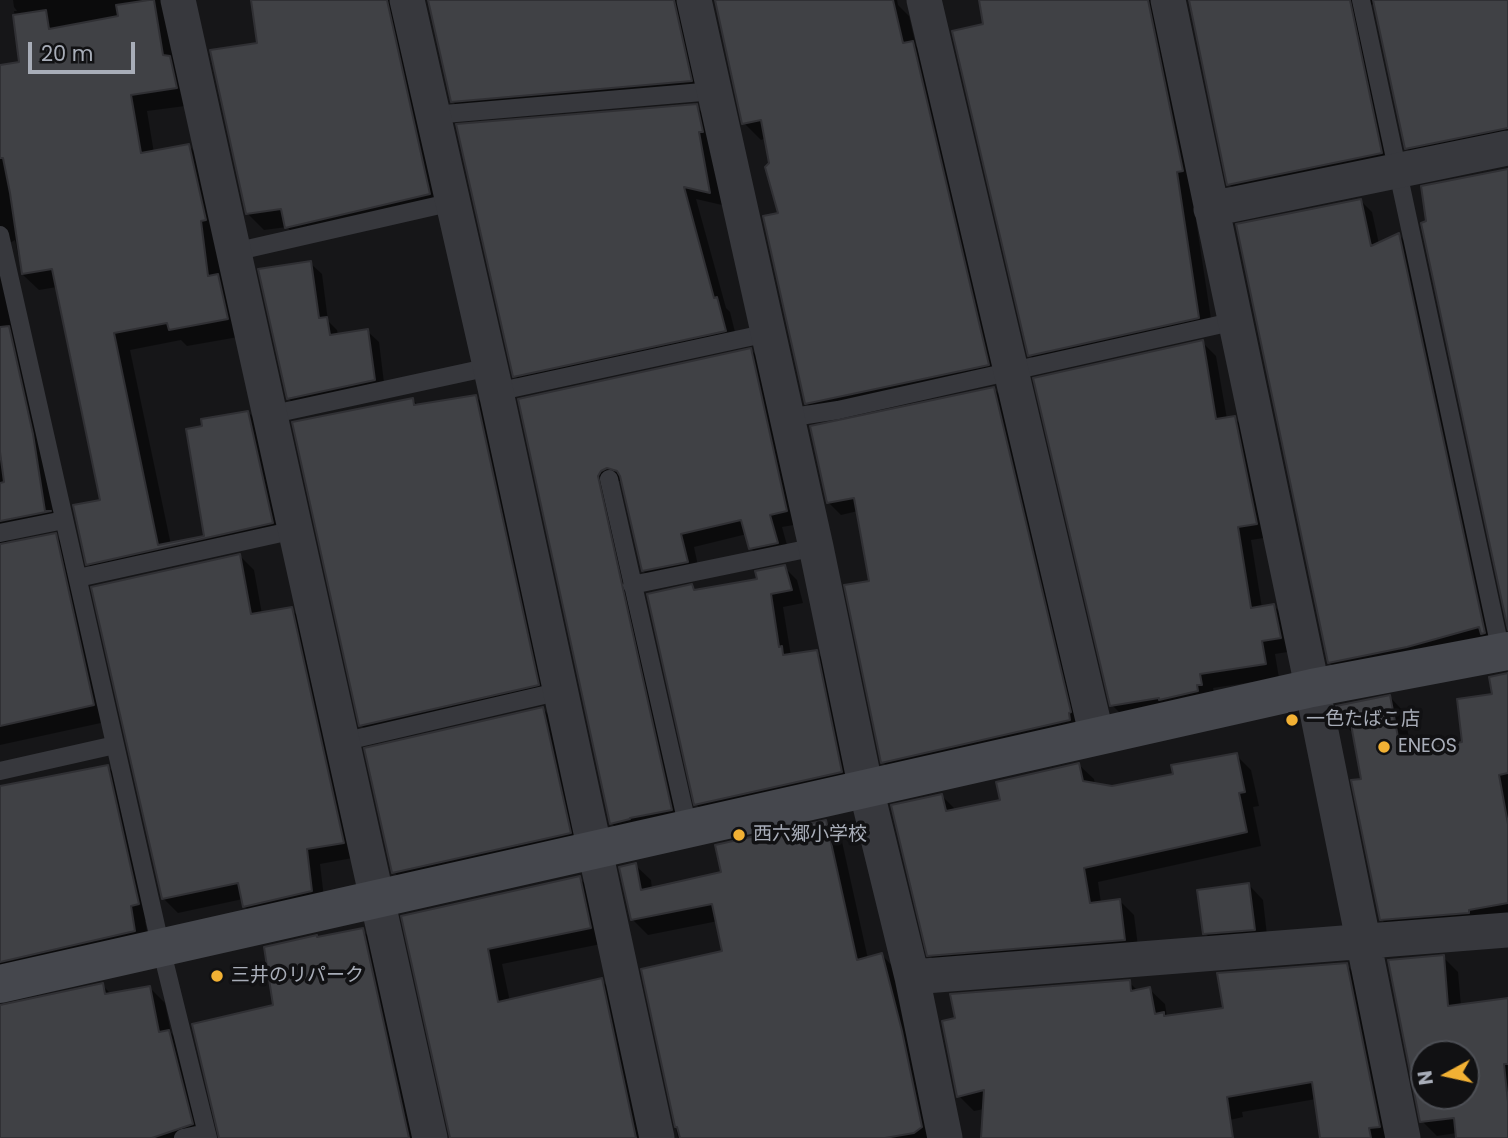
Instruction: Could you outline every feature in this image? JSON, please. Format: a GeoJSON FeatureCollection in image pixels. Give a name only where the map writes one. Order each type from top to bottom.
{"type":"FeatureCollection","features":[{"type":"Feature","properties":{"kind":"street"},"geometry":{"type":"LineString","coordinates":[[178,0],[430,1138]]}},
{"type":"Feature","properties":{"kind":"street"},"geometry":{"type":"LineString","coordinates":[[407,0],[493,379],[657,1138]]}},
{"type":"Feature","properties":{"kind":"street"},"geometry":{"type":"LineString","coordinates":[[694,0],[816,547],[866,789],[912,977],[945,1138]]}},
{"type":"Feature","properties":{"kind":"street"},"geometry":{"type":"LineString","coordinates":[[924,0],[1097,737]]}},
{"type":"Feature","properties":{"kind":"street"},"geometry":{"type":"LineString","coordinates":[[1168,0],[1404,1138]]}},
{"type":"Feature","properties":{"kind":"street"},"geometry":{"type":"LineString","coordinates":[[1212,209],[1508,148]]}},
{"type":"Feature","properties":{"kind":"street"},"geometry":{"type":"LineString","coordinates":[[0,984],[1312,688],[1505,651]]}},
{"type":"Feature","properties":{"kind":"street"},"geometry":{"type":"LineString","coordinates":[[912,977],[1508,930]]}},
{"type":"Feature","properties":{"kind":"lane"},"geometry":{"type":"LineString","coordinates":[[1361,0],[1505,651]]}},
{"type":"Feature","properties":{"kind":"lane"},"geometry":{"type":"LineString","coordinates":[[433,115],[714,91]]}},
{"type":"Feature","properties":{"kind":"lane"},"geometry":{"type":"LineString","coordinates":[[234,252],[453,202]]}},
{"type":"Feature","properties":{"kind":"lane"},"geometry":{"type":"LineString","coordinates":[[0,235],[161,948],[207,1135],[183,1138]]}},
{"type":"Feature","properties":{"kind":"lane"},"geometry":{"type":"LineString","coordinates":[[787,418],[838,410],[1236,321]]}},
{"type":"Feature","properties":{"kind":"lane"},"geometry":{"type":"LineString","coordinates":[[269,415],[768,333]]}},
{"type":"Feature","properties":{"kind":"lane"},"geometry":{"type":"LineString","coordinates":[[609,479],[688,828]]}},
{"type":"Feature","properties":{"kind":"lane"},"geometry":{"type":"LineString","coordinates":[[0,533],[64,520]]}},
{"type":"Feature","properties":{"kind":"lane"},"geometry":{"type":"LineString","coordinates":[[78,578],[295,530]]}},
{"type":"Feature","properties":{"kind":"lane"},"geometry":{"type":"LineString","coordinates":[[632,585],[816,547]]}},
{"type":"Feature","properties":{"kind":"lane"},"geometry":{"type":"LineString","coordinates":[[342,742],[561,691]]}},
{"type":"Feature","properties":{"kind":"lane"},"geometry":{"type":"LineString","coordinates":[[0,771],[116,745]]}},
{"type":"Feature","properties":{"kind":"building"},"geometry":{"type":"Polygon","coordinates":[[[154,0],[163,55],[170,56],[177,88],[131,95],[141,153],[189,144],[206,220],[201,221],[208,276],[218,274],[228,319],[169,330],[167,323],[114,333],[158,545],[204,536],[186,429],[202,426],[201,419],[248,411],[273,523],[86,565],[73,505],[100,500],[52,269],[22,274],[10,193],[3,158],[0,158],[0,65],[19,62],[13,15],[46,10],[49,29],[118,16],[116,5],[154,0]]]}},
{"type":"Feature","properties":{"kind":"building"},"geometry":{"type":"Polygon","coordinates":[[[251,0],[387,0],[430,194],[285,228],[281,209],[246,214],[210,50],[257,43],[251,0]]]}},
{"type":"Feature","properties":{"kind":"building"},"geometry":{"type":"Polygon","coordinates":[[[428,0],[674,0],[692,81],[451,102],[428,0]]]}},
{"type":"Feature","properties":{"kind":"building"},"geometry":{"type":"Polygon","coordinates":[[[715,0],[893,0],[903,43],[913,41],[989,365],[805,404],[763,216],[778,213],[765,167],[769,163],[761,120],[742,124],[715,0]]]}},
{"type":"Feature","properties":{"kind":"building"},"geometry":{"type":"Polygon","coordinates":[[[979,0],[1148,0],[1183,171],[1177,172],[1199,318],[1028,356],[952,31],[983,24],[979,0]]]}},
{"type":"Feature","properties":{"kind":"building"},"geometry":{"type":"Polygon","coordinates":[[[1189,0],[1350,0],[1382,153],[1227,185],[1189,0]]]}},
{"type":"Feature","properties":{"kind":"building"},"geometry":{"type":"Polygon","coordinates":[[[1373,0],[1508,0],[1508,128],[1405,149],[1373,0]]]}},
{"type":"Feature","properties":{"kind":"building"},"geometry":{"type":"Polygon","coordinates":[[[697,104],[710,193],[684,187],[714,298],[717,297],[726,331],[513,377],[456,124],[697,104]]]}},
{"type":"Feature","properties":{"kind":"building"},"geometry":{"type":"Polygon","coordinates":[[[1508,169],[1508,630],[1421,223],[1426,221],[1421,186],[1508,169]]]}},
{"type":"Feature","properties":{"kind":"building"},"geometry":{"type":"Polygon","coordinates":[[[1361,199],[1371,246],[1399,233],[1485,633],[1481,634],[1479,627],[1407,647],[1328,663],[1236,224],[1361,199]]]}},
{"type":"Feature","properties":{"kind":"building"},"geometry":{"type":"Polygon","coordinates":[[[311,261],[319,318],[327,317],[330,335],[368,329],[375,380],[287,399],[258,269],[311,261]]]}},
{"type":"Feature","properties":{"kind":"building"},"geometry":{"type":"Polygon","coordinates":[[[9,326],[33,434],[45,511],[51,511],[0,521],[0,483],[4,482],[0,452],[0,327],[9,326]]]}},
{"type":"Feature","properties":{"kind":"building"},"geometry":{"type":"Polygon","coordinates":[[[1203,340],[1216,419],[1235,416],[1257,524],[1238,527],[1251,608],[1274,604],[1281,638],[1262,641],[1266,664],[1200,674],[1202,685],[1197,685],[1198,691],[1159,700],[1110,706],[1033,378],[1203,340]]]}},
{"type":"Feature","properties":{"kind":"building"},"geometry":{"type":"Polygon","coordinates":[[[751,348],[787,511],[770,515],[778,543],[749,549],[741,520],[681,534],[688,562],[642,571],[620,476],[617,471],[607,468],[598,476],[672,810],[610,824],[518,399],[751,348]]]}},
{"type":"Feature","properties":{"kind":"building"},"geometry":{"type":"Polygon","coordinates":[[[994,387],[1071,712],[1070,720],[881,763],[844,585],[869,581],[854,498],[827,503],[810,426],[994,387]]]}},
{"type":"Feature","properties":{"kind":"building"},"geometry":{"type":"Polygon","coordinates":[[[476,395],[539,685],[359,726],[292,422],[413,398],[414,405],[476,395]]]}},
{"type":"Feature","properties":{"kind":"building"},"geometry":{"type":"Polygon","coordinates":[[[56,533],[94,705],[0,726],[0,544],[56,533]]]}},
{"type":"Feature","properties":{"kind":"building"},"geometry":{"type":"Polygon","coordinates":[[[240,554],[251,614],[292,607],[344,843],[307,849],[312,891],[243,907],[238,883],[162,899],[91,587],[240,554]]]}},
{"type":"Feature","properties":{"kind":"building"},"geometry":{"type":"Polygon","coordinates":[[[785,565],[792,590],[771,594],[779,647],[782,646],[783,655],[817,650],[842,772],[694,805],[647,594],[692,584],[694,590],[757,579],[755,571],[785,565]]]}},
{"type":"Feature","properties":{"kind":"building"},"geometry":{"type":"Polygon","coordinates":[[[1508,673],[1508,773],[1499,775],[1508,824],[1508,903],[1469,910],[1469,913],[1380,920],[1351,780],[1361,779],[1350,719],[1340,721],[1336,706],[1390,695],[1401,753],[1462,742],[1457,699],[1492,694],[1489,677],[1508,673]]]}},
{"type":"Feature","properties":{"kind":"building"},"geometry":{"type":"Polygon","coordinates":[[[543,707],[571,833],[392,873],[364,748],[543,707]]]}},
{"type":"Feature","properties":{"kind":"building"},"geometry":{"type":"Polygon","coordinates":[[[1237,753],[1245,792],[1239,793],[1247,832],[1084,868],[1090,903],[1120,899],[1125,940],[927,956],[891,805],[942,794],[946,811],[1000,800],[996,782],[1079,763],[1083,781],[1112,786],[1173,774],[1171,765],[1237,753]]]}},
{"type":"Feature","properties":{"kind":"building"},"geometry":{"type":"Polygon","coordinates":[[[108,765],[139,904],[131,906],[135,931],[0,962],[0,786],[108,765]]]}},
{"type":"Feature","properties":{"kind":"building"},"geometry":{"type":"Polygon","coordinates":[[[826,820],[857,960],[882,953],[922,1127],[914,1133],[885,1138],[680,1138],[675,1127],[641,969],[722,951],[712,904],[631,920],[619,867],[636,863],[641,890],[721,872],[715,845],[826,820]]]}},
{"type":"Feature","properties":{"kind":"building"},"geometry":{"type":"Polygon","coordinates":[[[580,876],[591,928],[488,949],[498,1002],[602,978],[636,1138],[450,1138],[401,916],[580,876]]]}},
{"type":"Feature","properties":{"kind":"building"},"geometry":{"type":"Polygon","coordinates":[[[1249,883],[1255,930],[1203,934],[1197,890],[1249,883]]]}},
{"type":"Feature","properties":{"kind":"building"},"geometry":{"type":"Polygon","coordinates":[[[363,928],[409,1138],[219,1138],[192,1024],[273,1005],[264,947],[363,928]]]}},
{"type":"Feature","properties":{"kind":"building"},"geometry":{"type":"Polygon","coordinates":[[[1444,955],[1448,1006],[1508,998],[1508,1064],[1504,1064],[1508,1138],[1456,1138],[1454,1118],[1420,1122],[1418,1110],[1480,1110],[1480,1040],[1410,1040],[1410,1071],[1388,960],[1444,955]]]}},
{"type":"Feature","properties":{"kind":"building"},"geometry":{"type":"Polygon","coordinates":[[[1347,963],[1380,1127],[1369,1128],[1371,1138],[1320,1138],[1312,1082],[1227,1097],[1233,1138],[981,1138],[984,1090],[957,1097],[942,1021],[955,1018],[950,994],[1130,980],[1131,991],[1150,987],[1155,1014],[1164,1012],[1164,1016],[1223,1008],[1217,973],[1347,963]]]}},
{"type":"Feature","properties":{"kind":"building"},"geometry":{"type":"Polygon","coordinates":[[[103,983],[105,994],[150,986],[159,1032],[169,1030],[193,1124],[152,1138],[0,1138],[0,1005],[103,983]]]}},
{"type":"Feature","properties":{"kind":"place","name":"一色たばこ店"},"geometry":{"type":"Point","coordinates":[1292,720]}},
{"type":"Feature","properties":{"kind":"place","name":"ENEOS"},"geometry":{"type":"Point","coordinates":[1384,747]}},
{"type":"Feature","properties":{"kind":"place","name":"西六郷小学校"},"geometry":{"type":"Point","coordinates":[739,835]}},
{"type":"Feature","properties":{"kind":"place","name":"三井のリパーク"},"geometry":{"type":"Point","coordinates":[217,976]}}]}
